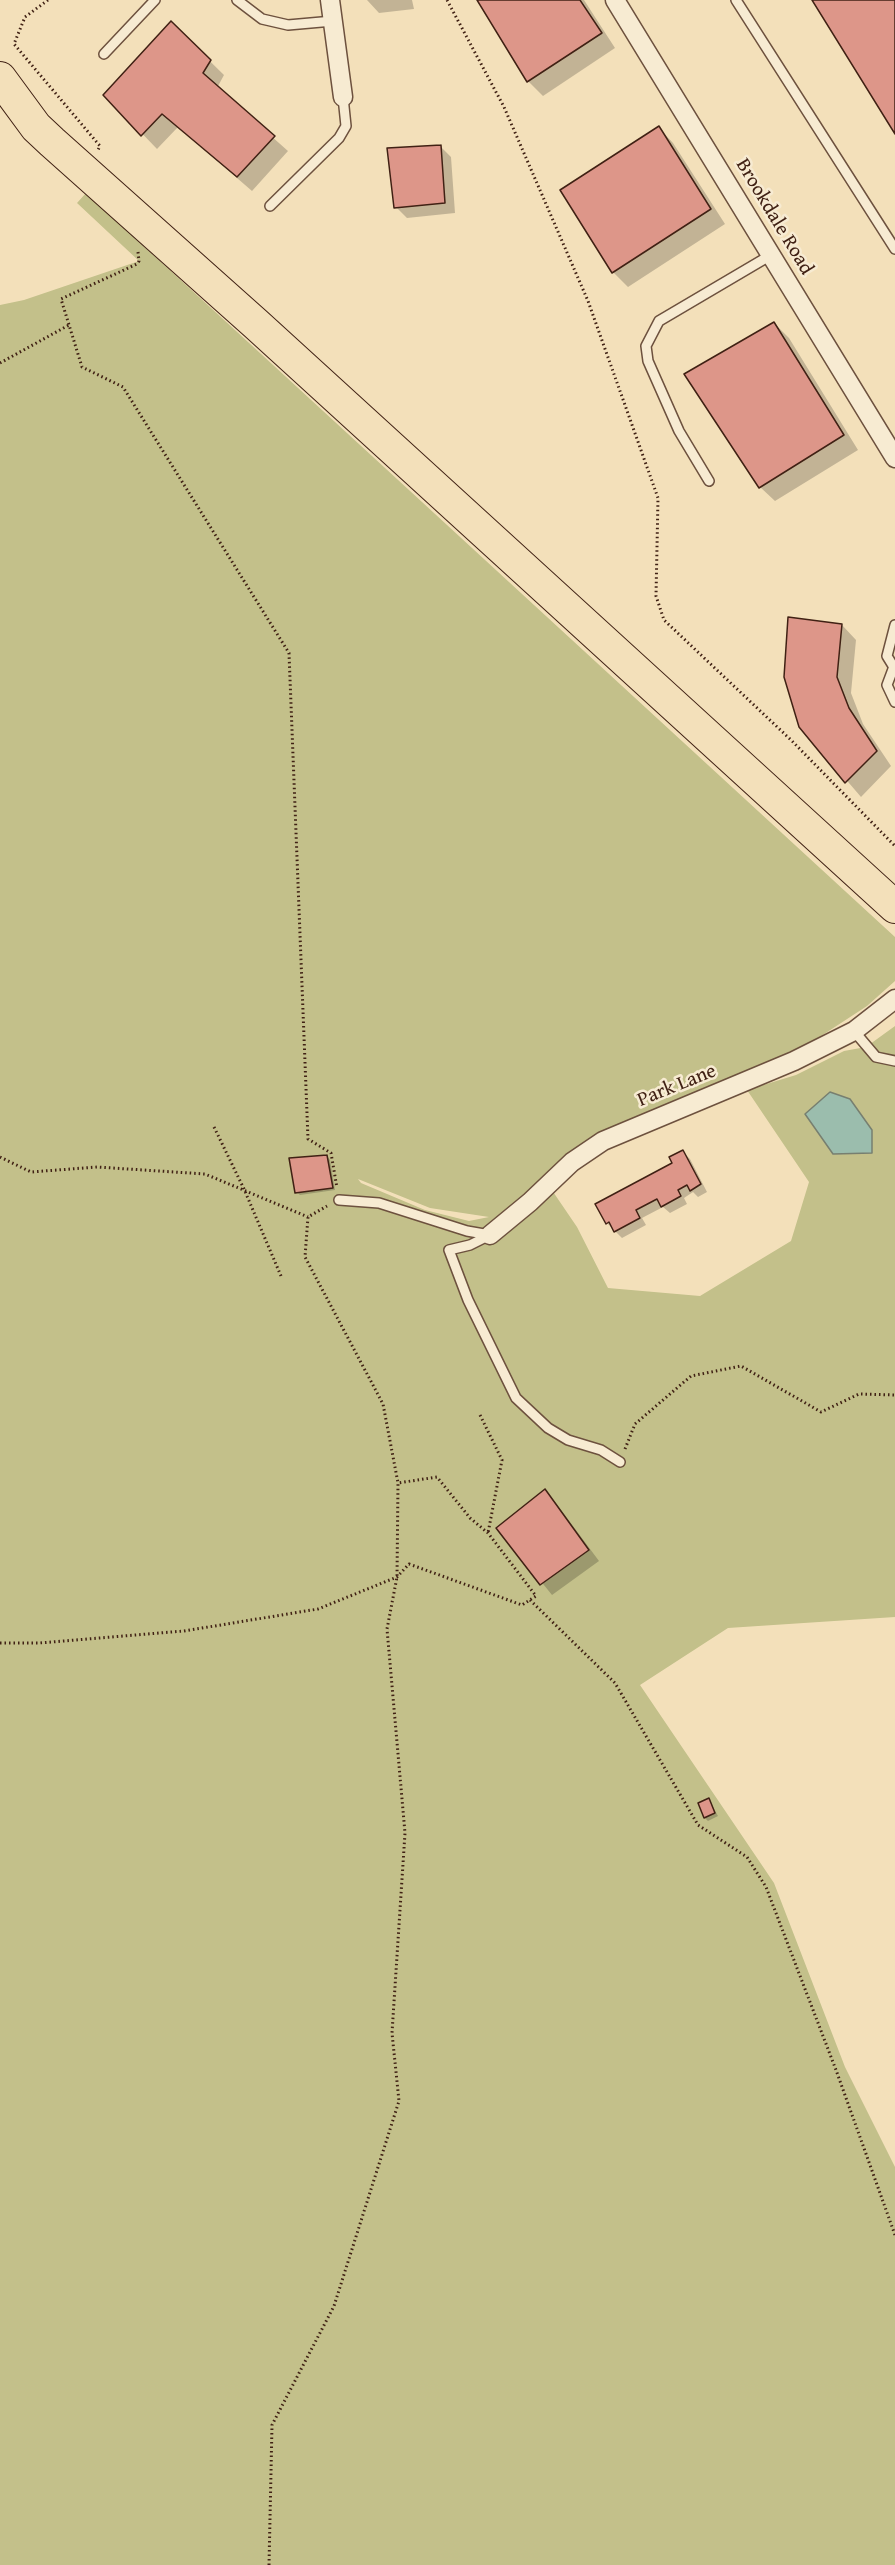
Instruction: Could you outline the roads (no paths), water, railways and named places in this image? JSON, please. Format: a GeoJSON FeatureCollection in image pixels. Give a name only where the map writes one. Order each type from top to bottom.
{"type":"FeatureCollection","features":[{"type":"Feature","properties":{"kind":"highway"},"geometry":{"type":"LineString","coordinates":[[0,78],[36,127],[256,324],[895,907]]}},
{"type":"Feature","properties":{"kind":"highway"},"geometry":{"type":"LineString","coordinates":[[0,109],[36,127]]}},
{"type":"Feature","properties":{"kind":"street"},"geometry":{"type":"LineString","coordinates":[[330,0],[343,97]]}},
{"type":"Feature","properties":{"kind":"street","name":"Brookdale Road"},"geometry":{"type":"LineString","coordinates":[[615,0],[893,450]]}},
{"type":"Feature","properties":{"kind":"street","name":"Park Lane"},"geometry":{"type":"LineString","coordinates":[[490,1235],[530,1202],[572,1162],[603,1141],[744,1083],[854,1031],[895,999]]}},
{"type":"Feature","properties":{"kind":"lane"},"geometry":{"type":"LineString","coordinates":[[104,54],[155,0]]}},
{"type":"Feature","properties":{"kind":"lane"},"geometry":{"type":"LineString","coordinates":[[237,0],[262,19],[288,25],[333,21]]}},
{"type":"Feature","properties":{"kind":"lane"},"geometry":{"type":"LineString","coordinates":[[736,0],[895,249]]}},
{"type":"Feature","properties":{"kind":"lane"},"geometry":{"type":"LineString","coordinates":[[270,206],[339,138],[346,126],[343,97]]}},
{"type":"Feature","properties":{"kind":"lane"},"geometry":{"type":"LineString","coordinates":[[709,481],[675,422],[648,362],[646,346],[659,321],[771,255]]}},
{"type":"Feature","properties":{"kind":"lane"},"geometry":{"type":"LineString","coordinates":[[895,625],[887,656],[894,669],[886,685],[895,702]]}},
{"type":"Feature","properties":{"kind":"lane"},"geometry":{"type":"LineString","coordinates":[[854,1031],[876,1057],[895,1061]]}},
{"type":"Feature","properties":{"kind":"lane"},"geometry":{"type":"LineString","coordinates":[[339,1200],[379,1203],[467,1231],[490,1235]]}},
{"type":"Feature","properties":{"kind":"lane"},"geometry":{"type":"LineString","coordinates":[[490,1235],[470,1245],[449,1250],[468,1300],[516,1398],[548,1428],[568,1440],[601,1450],[620,1462]]}}]}
